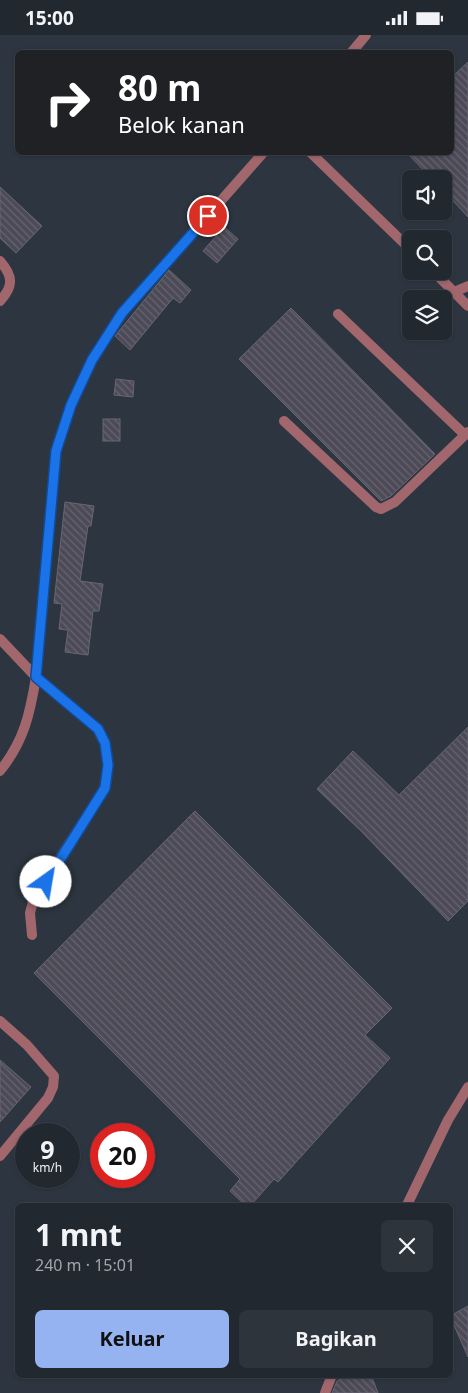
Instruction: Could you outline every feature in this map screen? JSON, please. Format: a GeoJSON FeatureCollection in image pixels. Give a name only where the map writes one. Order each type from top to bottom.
{"type":"FeatureCollection","features":[{"type":"Feature","properties":{"kind":"lane"},"geometry":{"type":"LineString","coordinates":[[353,50],[366,35]]}},
{"type":"Feature","properties":{"kind":"lane"},"geometry":{"type":"LineString","coordinates":[[0,771],[21,740],[36,677],[56,451],[71,405],[92,360],[122,313],[262,155]]}},
{"type":"Feature","properties":{"kind":"lane"},"geometry":{"type":"LineString","coordinates":[[313,155],[402,241]]}},
{"type":"Feature","properties":{"kind":"lane"},"geometry":{"type":"LineString","coordinates":[[0,261],[12,277],[11,285],[0,301]]}},
{"type":"Feature","properties":{"kind":"lane"},"geometry":{"type":"LineString","coordinates":[[442,280],[468,306]]}},
{"type":"Feature","properties":{"kind":"lane"},"geometry":{"type":"LineString","coordinates":[[454,292],[468,286]]}},
{"type":"Feature","properties":{"kind":"lane"},"geometry":{"type":"LineString","coordinates":[[284,421],[376,507],[382,509],[396,502],[466,433],[338,314]]}},
{"type":"Feature","properties":{"kind":"lane"},"geometry":{"type":"LineString","coordinates":[[0,639],[36,677],[98,729],[105,743],[108,765],[105,788],[34,898],[30,913],[32,935]]}},
{"type":"Feature","properties":{"kind":"lane"},"geometry":{"type":"LineString","coordinates":[[0,1021],[27,1045],[54,1076],[53,1087],[48,1098],[0,1155]]}},
{"type":"Feature","properties":{"kind":"lane"},"geometry":{"type":"LineString","coordinates":[[407,1203],[448,1120],[468,1087]]}},
{"type":"Feature","properties":{"kind":"lane"},"geometry":{"type":"LineString","coordinates":[[325,1393],[331,1378]]}},
{"type":"Feature","properties":{"kind":"building"},"geometry":{"type":"Polygon","coordinates":[[[468,62],[468,217],[452,200],[452,170],[423,170],[409,155],[454,155],[454,75],[468,62]]]}},
{"type":"Feature","properties":{"kind":"building"},"geometry":{"type":"Polygon","coordinates":[[[0,187],[42,226],[16,253],[0,238],[0,187]]]}},
{"type":"Feature","properties":{"kind":"building"},"geometry":{"type":"Polygon","coordinates":[[[224,227],[238,239],[217,263],[203,251],[224,227]]]}},
{"type":"Feature","properties":{"kind":"building"},"geometry":{"type":"Polygon","coordinates":[[[169,270],[191,290],[180,303],[173,298],[130,350],[115,336],[169,270]]]}},
{"type":"Feature","properties":{"kind":"building"},"geometry":{"type":"Polygon","coordinates":[[[291,308],[435,454],[391,496],[381,501],[239,359],[291,308]]]}},
{"type":"Feature","properties":{"kind":"building"},"geometry":{"type":"Polygon","coordinates":[[[116,379],[134,381],[133,397],[114,395],[116,379]]]}},
{"type":"Feature","properties":{"kind":"building"},"geometry":{"type":"Polygon","coordinates":[[[103,419],[120,419],[120,441],[103,441],[103,419]]]}},
{"type":"Feature","properties":{"kind":"building"},"geometry":{"type":"Polygon","coordinates":[[[65,502],[94,506],[91,526],[88,526],[80,581],[103,584],[99,611],[93,611],[88,655],[65,652],[68,630],[59,629],[62,604],[54,603],[65,502]]]}},
{"type":"Feature","properties":{"kind":"building"},"geometry":{"type":"Polygon","coordinates":[[[468,727],[468,901],[448,921],[362,832],[317,789],[353,751],[399,795],[468,727]]]}},
{"type":"Feature","properties":{"kind":"building"},"geometry":{"type":"Polygon","coordinates":[[[195,811],[392,1008],[365,1035],[390,1058],[278,1182],[274,1179],[253,1203],[243,1203],[230,1191],[240,1179],[34,973],[195,811]]]}},
{"type":"Feature","properties":{"kind":"building"},"geometry":{"type":"Polygon","coordinates":[[[0,1060],[31,1087],[0,1122],[0,1060]]]}},
{"type":"Feature","properties":{"kind":"building"},"geometry":{"type":"Polygon","coordinates":[[[468,1306],[468,1357],[453,1323],[453,1314],[468,1306]]]}},
{"type":"Feature","properties":{"kind":"building"},"geometry":{"type":"Polygon","coordinates":[[[344,1378],[372,1378],[378,1393],[332,1393],[337,1381],[344,1378]]]}},
{"type":"Feature","properties":{"kind":"route"},"geometry":{"type":"LineString","coordinates":[[46,882],[105,788],[108,765],[105,743],[98,729],[36,677],[56,451],[71,405],[92,360],[122,313],[208,216]]}}]}
